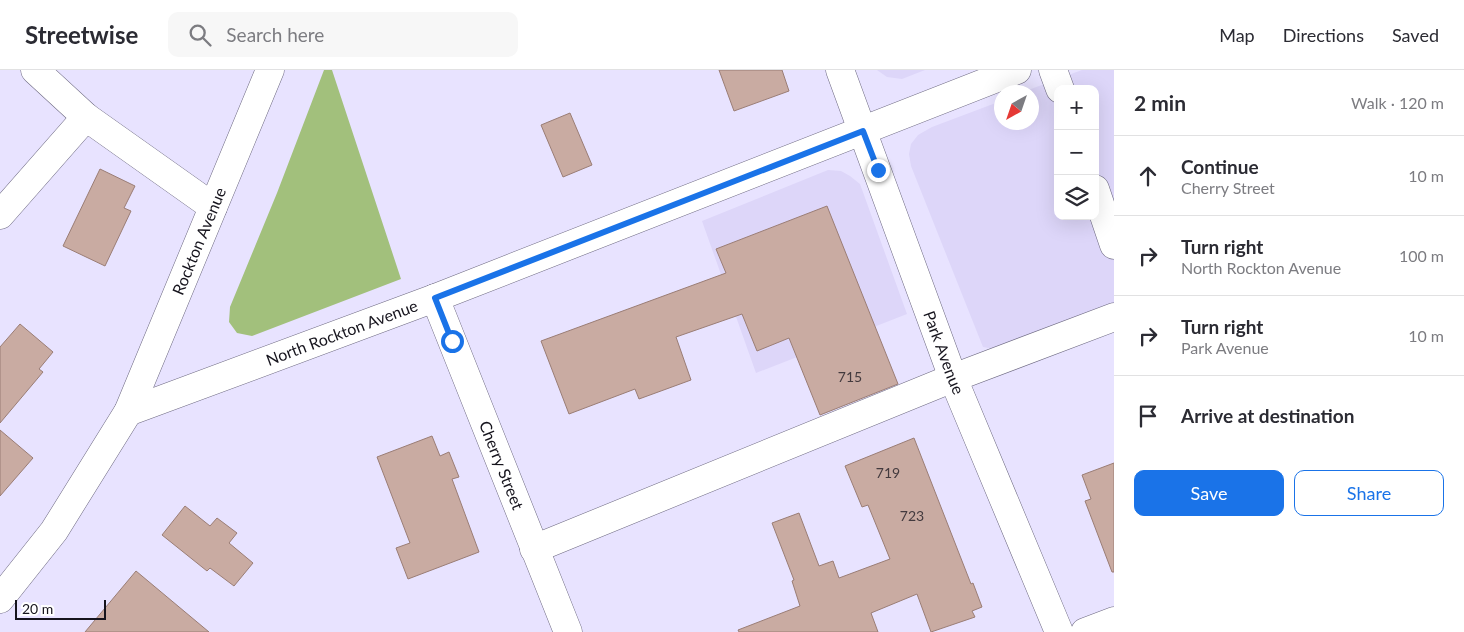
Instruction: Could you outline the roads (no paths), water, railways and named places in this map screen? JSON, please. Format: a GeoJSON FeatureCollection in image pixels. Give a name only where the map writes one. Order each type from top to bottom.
{"type":"FeatureCollection","features":[{"type":"Feature","properties":{"kind":"street"},"geometry":{"type":"LineString","coordinates":[[35,70],[86,117],[213,207]]}},
{"type":"Feature","properties":{"kind":"street","name":"Rockton Avenue"},"geometry":{"type":"LineString","coordinates":[[128,412],[270,70]]}},
{"type":"Feature","properties":{"kind":"street","name":"Park Avenue"},"geometry":{"type":"LineString","coordinates":[[840,70],[953,378],[1059,632]]}},
{"type":"Feature","properties":{"kind":"street","name":"North Rockton Avenue"},"geometry":{"type":"LineString","coordinates":[[128,412],[435,298],[1017,70]]}},
{"type":"Feature","properties":{"kind":"street"},"geometry":{"type":"LineString","coordinates":[[1053,70],[1059,85]]}},
{"type":"Feature","properties":{"kind":"street"},"geometry":{"type":"LineString","coordinates":[[0,215],[86,117]]}},
{"type":"Feature","properties":{"kind":"street"},"geometry":{"type":"LineString","coordinates":[[1099,201],[1114,245]]}},
{"type":"Feature","properties":{"kind":"street","name":"Cherry Street"},"geometry":{"type":"LineString","coordinates":[[435,298],[568,632]]}},
{"type":"Feature","properties":{"kind":"street"},"geometry":{"type":"LineString","coordinates":[[534,549],[953,378],[1114,317]]}},
{"type":"Feature","properties":{"kind":"street"},"geometry":{"type":"LineString","coordinates":[[0,599],[54,531],[128,412]]}},
{"type":"Feature","properties":{"kind":"street"},"geometry":{"type":"LineString","coordinates":[[1085,632],[1114,621]]}}]}
